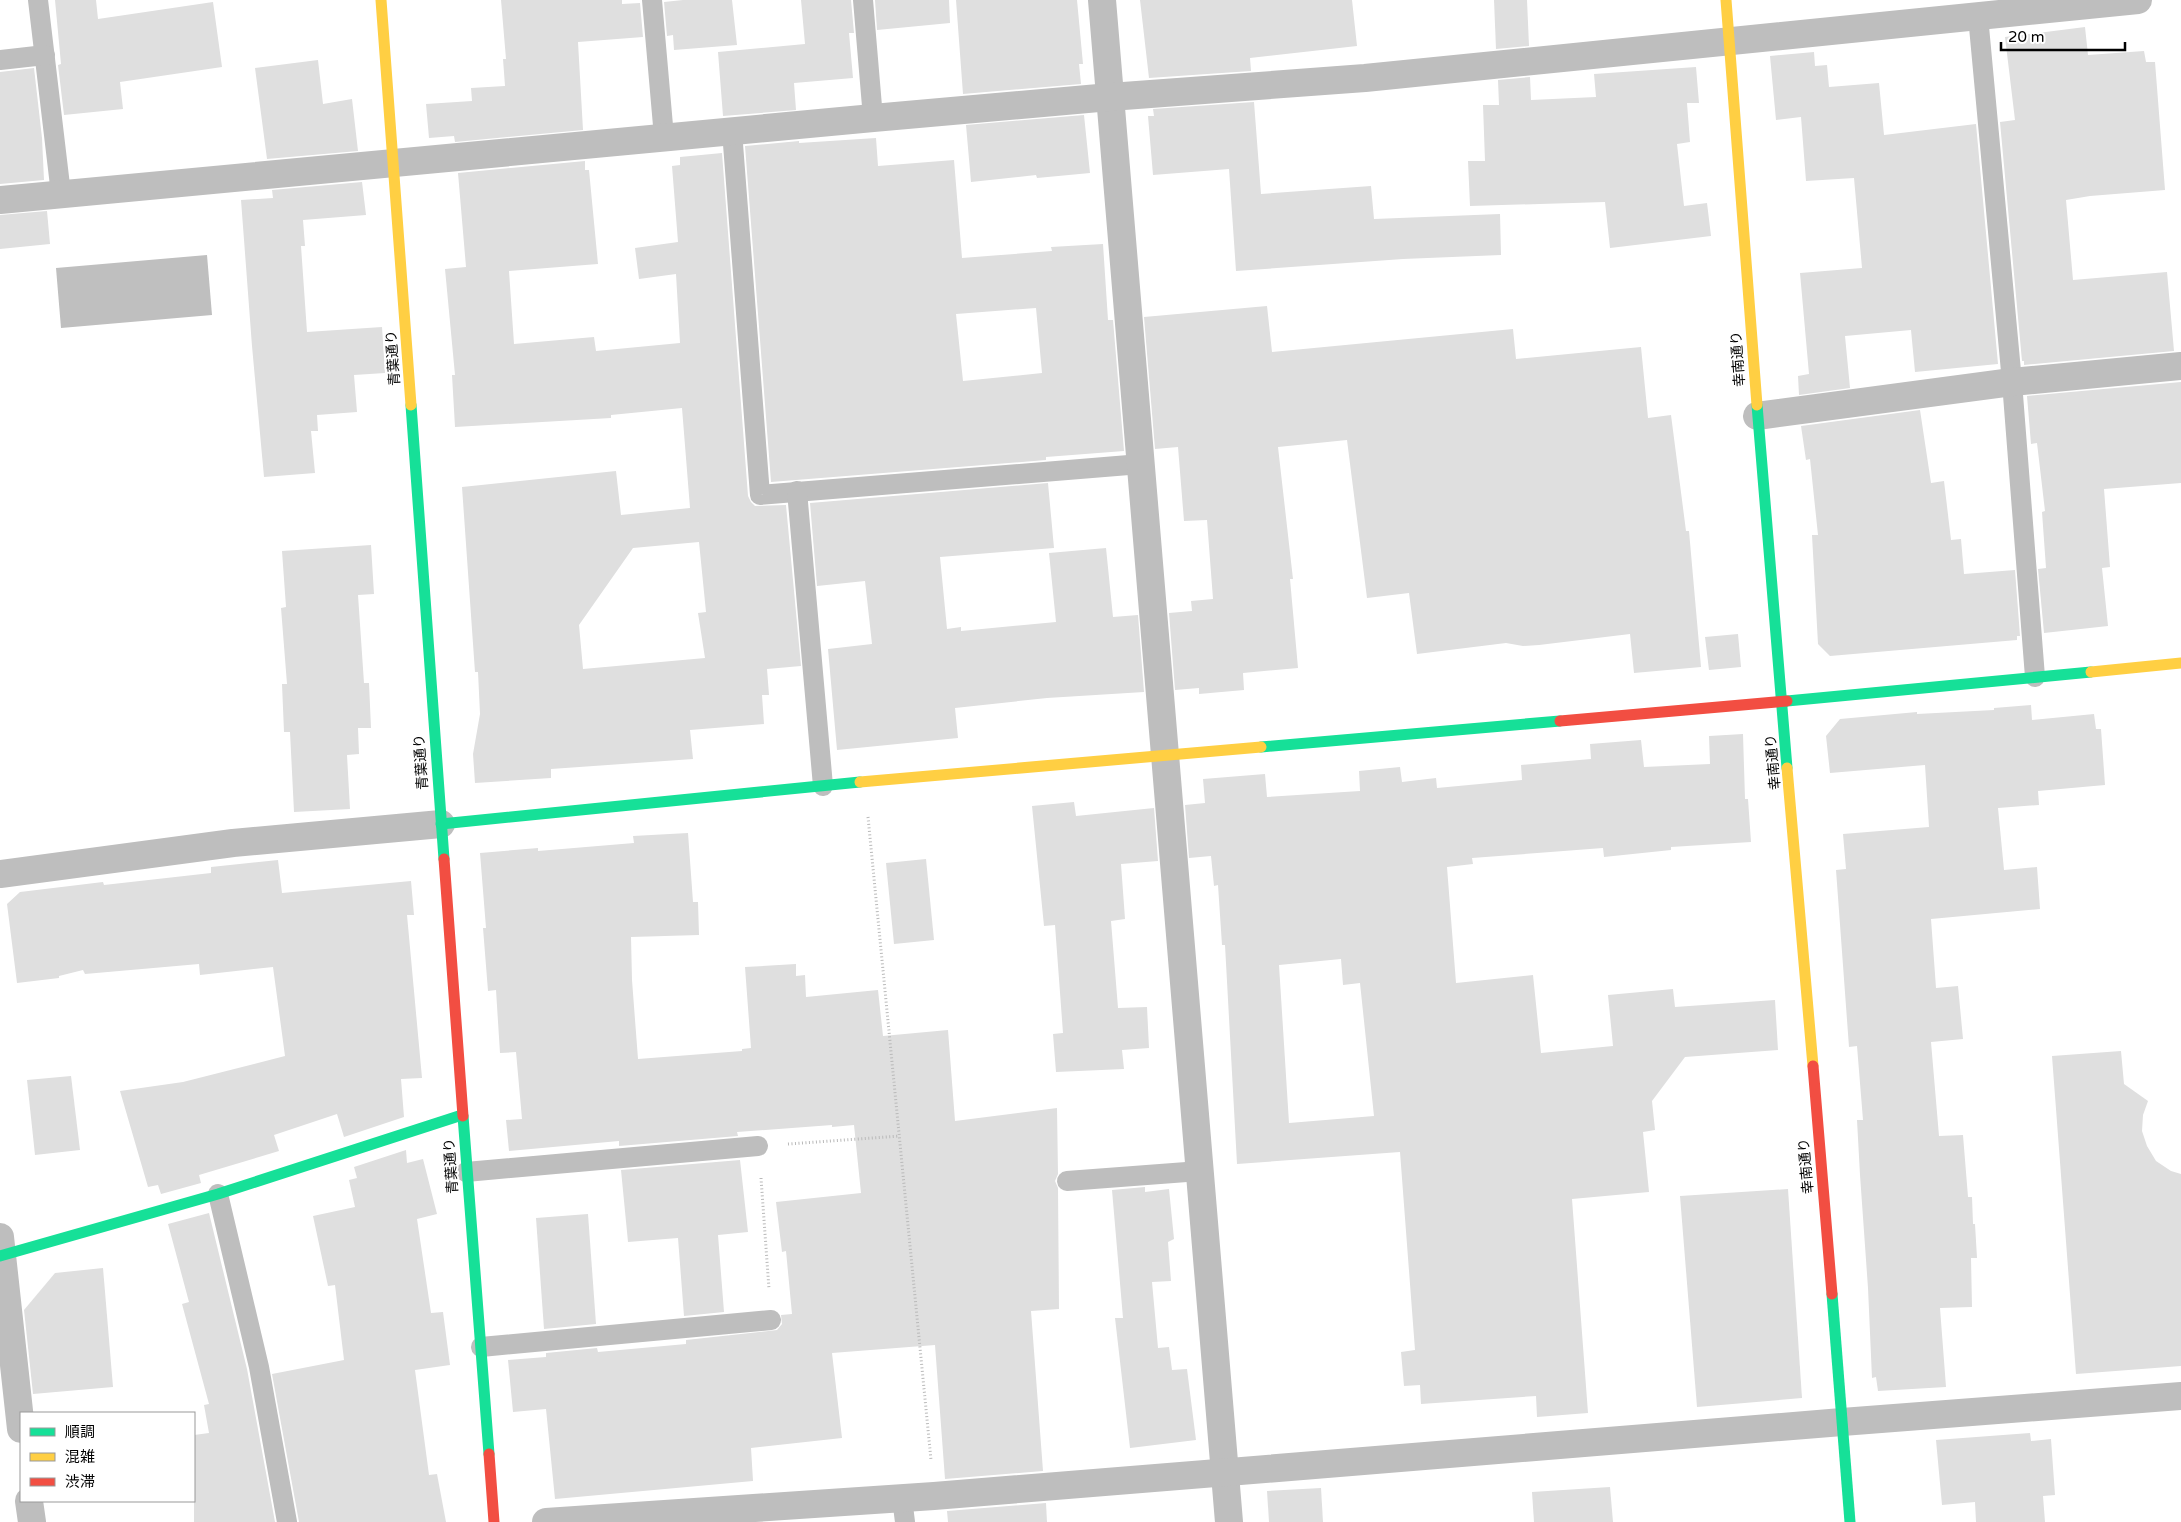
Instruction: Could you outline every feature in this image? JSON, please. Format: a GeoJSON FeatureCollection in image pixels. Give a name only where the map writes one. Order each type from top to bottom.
{"type":"FeatureCollection","features":[{"type":"Feature","properties":{"kind":"street","name":"青葉通り"},"geometry":{"type":"LineString","coordinates":[[381,0],[466,1172],[494,1522]]}},
{"type":"Feature","properties":{"kind":"street"},"geometry":{"type":"LineString","coordinates":[[1102,0],[1229,1522]]}},
{"type":"Feature","properties":{"kind":"street","name":"幸南通り"},"geometry":{"type":"LineString","coordinates":[[1726,0],[1757,416],[1783,701],[1850,1522]]}},
{"type":"Feature","properties":{"kind":"street"},"geometry":{"type":"LineString","coordinates":[[0,200],[873,118],[1110,97],[1365,78],[2138,0]]}},
{"type":"Feature","properties":{"kind":"street"},"geometry":{"type":"LineString","coordinates":[[1757,416],[2012,382],[2181,366]]}},
{"type":"Feature","properties":{"kind":"street"},"geometry":{"type":"LineString","coordinates":[[0,874],[233,843],[1165,754],[1783,701],[2181,663]]}},
{"type":"Feature","properties":{"kind":"street"},"geometry":{"type":"LineString","coordinates":[[20,1420],[1,1250],[218,1194],[462,1115]]}},
{"type":"Feature","properties":{"kind":"street"},"geometry":{"type":"LineString","coordinates":[[546,1522],[903,1510],[934,1496],[2181,1396]]}},
{"type":"Feature","properties":{"kind":"street"},"geometry":{"type":"LineString","coordinates":[[29,1502],[32,1522]]}},
{"type":"Feature","properties":{"kind":"lane"},"geometry":{"type":"LineString","coordinates":[[38,0],[61,194]]}},
{"type":"Feature","properties":{"kind":"lane"},"geometry":{"type":"LineString","coordinates":[[652,0],[664,137]]}},
{"type":"Feature","properties":{"kind":"lane"},"geometry":{"type":"LineString","coordinates":[[863,0],[873,118]]}},
{"type":"Feature","properties":{"kind":"lane"},"geometry":{"type":"LineString","coordinates":[[1978,16],[2012,382],[2035,677]]}},
{"type":"Feature","properties":{"kind":"lane"},"geometry":{"type":"LineString","coordinates":[[0,60],[45,55]]}},
{"type":"Feature","properties":{"kind":"lane"},"geometry":{"type":"LineString","coordinates":[[732,131],[760,494],[1141,464]]}},
{"type":"Feature","properties":{"kind":"lane"},"geometry":{"type":"LineString","coordinates":[[797,491],[823,786]]}},
{"type":"Feature","properties":{"kind":"lane"},"geometry":{"type":"LineString","coordinates":[[466,1172],[758,1146]]}},
{"type":"Feature","properties":{"kind":"lane"},"geometry":{"type":"LineString","coordinates":[[1067,1181],[1200,1171]]}},
{"type":"Feature","properties":{"kind":"lane"},"geometry":{"type":"LineString","coordinates":[[218,1194],[259,1367],[288,1522]]}},
{"type":"Feature","properties":{"kind":"lane"},"geometry":{"type":"LineString","coordinates":[[481,1347],[771,1320]]}},
{"type":"Feature","properties":{"kind":"path"},"geometry":{"type":"LineString","coordinates":[[865,782],[934,1496]]}},
{"type":"Feature","properties":{"kind":"path"},"geometry":{"type":"LineString","coordinates":[[771,1320],[758,1146],[899,1136]]}},
{"type":"Feature","properties":{"kind":"shaded area"},"geometry":{"type":"Polygon","coordinates":[[[207,255],[212,315],[61,328],[56,268],[207,255]]]}},
{"type":"Feature","properties":{"kind":"building"},"geometry":{"type":"Polygon","coordinates":[[[55,0],[96,0],[98,19],[213,2],[222,67],[120,82],[123,109],[64,115],[58,65],[61,64],[55,0]]]}},
{"type":"Feature","properties":{"kind":"building"},"geometry":{"type":"Polygon","coordinates":[[[501,0],[622,0],[622,4],[640,3],[643,37],[578,42],[583,130],[455,142],[454,136],[429,138],[426,104],[472,101],[471,88],[505,86],[503,59],[506,59],[501,0]]]}},
{"type":"Feature","properties":{"kind":"building"},"geometry":{"type":"Polygon","coordinates":[[[732,0],[737,45],[674,50],[673,35],[667,36],[664,2],[732,0]]]}},
{"type":"Feature","properties":{"kind":"building"},"geometry":{"type":"Polygon","coordinates":[[[801,0],[851,0],[854,33],[849,33],[853,78],[794,83],[796,110],[723,116],[718,52],[805,44],[801,0]]]}},
{"type":"Feature","properties":{"kind":"building"},"geometry":{"type":"Polygon","coordinates":[[[875,0],[949,0],[950,23],[877,30],[875,0]]]}},
{"type":"Feature","properties":{"kind":"building"},"geometry":{"type":"Polygon","coordinates":[[[956,0],[1077,0],[1083,64],[1079,64],[1081,84],[963,94],[956,0]]]}},
{"type":"Feature","properties":{"kind":"building"},"geometry":{"type":"Polygon","coordinates":[[[1140,0],[1352,0],[1357,46],[1250,58],[1251,71],[1149,78],[1140,0]]]}},
{"type":"Feature","properties":{"kind":"building"},"geometry":{"type":"Polygon","coordinates":[[[1494,0],[1527,0],[1529,46],[1496,49],[1494,0]]]}},
{"type":"Feature","properties":{"kind":"building"},"geometry":{"type":"Polygon","coordinates":[[[2085,27],[2088,55],[2144,51],[2146,62],[2155,62],[2165,190],[2090,196],[2066,200],[2073,280],[2167,272],[2174,351],[2024,365],[2024,361],[2022,361],[2000,122],[2015,120],[2005,37],[2085,27]]]}},
{"type":"Feature","properties":{"kind":"building"},"geometry":{"type":"Polygon","coordinates":[[[1814,52],[1815,66],[1827,65],[1829,87],[1879,83],[1884,135],[1976,124],[1998,364],[1915,372],[1911,330],[1845,336],[1850,388],[1799,395],[1798,376],[1809,374],[1800,273],[1862,268],[1854,178],[1806,181],[1801,117],[1776,120],[1770,56],[1814,52]]]}},
{"type":"Feature","properties":{"kind":"building"},"geometry":{"type":"Polygon","coordinates":[[[318,60],[323,104],[352,99],[358,151],[267,159],[255,68],[318,60]]]}},
{"type":"Feature","properties":{"kind":"building"},"geometry":{"type":"Polygon","coordinates":[[[1696,67],[1699,103],[1687,103],[1690,142],[1677,144],[1684,206],[1707,203],[1711,236],[1610,248],[1605,202],[1470,206],[1468,161],[1485,161],[1483,105],[1499,105],[1498,80],[1530,77],[1531,100],[1596,97],[1594,74],[1696,67]]]}},
{"type":"Feature","properties":{"kind":"building"},"geometry":{"type":"Polygon","coordinates":[[[34,68],[42,138],[44,180],[0,184],[0,72],[34,68]]]}},
{"type":"Feature","properties":{"kind":"building"},"geometry":{"type":"Polygon","coordinates":[[[1254,102],[1261,194],[1371,186],[1374,219],[1500,214],[1501,255],[1403,259],[1236,271],[1229,169],[1153,175],[1148,116],[1154,116],[1153,109],[1254,102]]]}},
{"type":"Feature","properties":{"kind":"building"},"geometry":{"type":"Polygon","coordinates":[[[1084,115],[1090,173],[1037,178],[1036,175],[971,182],[966,125],[1084,115]]]}},
{"type":"Feature","properties":{"kind":"building"},"geometry":{"type":"Polygon","coordinates":[[[876,138],[878,166],[954,160],[962,258],[1052,251],[1051,247],[1103,244],[1108,320],[1113,320],[1124,451],[1046,457],[1046,460],[771,482],[745,146],[799,141],[799,143],[876,138]],[[1036,308],[956,314],[963,381],[1042,373],[1036,308]]]}},
{"type":"Feature","properties":{"kind":"building"},"geometry":{"type":"Polygon","coordinates":[[[722,153],[748,496],[755,506],[786,505],[801,666],[767,669],[769,695],[762,695],[764,724],[690,730],[693,759],[551,769],[551,778],[475,783],[473,754],[480,714],[478,672],[475,672],[462,487],[616,471],[621,515],[690,508],[682,408],[611,415],[611,418],[455,427],[452,375],[455,375],[445,269],[466,267],[458,173],[585,161],[585,170],[589,170],[598,264],[509,271],[514,344],[594,337],[596,351],[680,343],[676,274],[639,279],[635,248],[678,242],[672,166],[680,165],[680,157],[722,153]],[[699,542],[633,548],[579,625],[583,669],[705,658],[698,613],[706,612],[699,542]]]}},
{"type":"Feature","properties":{"kind":"building"},"geometry":{"type":"Polygon","coordinates":[[[362,182],[366,215],[303,220],[305,246],[301,246],[307,332],[382,327],[385,373],[354,375],[357,412],[317,415],[318,431],[311,431],[315,473],[264,477],[241,200],[273,198],[272,190],[362,182]]]}},
{"type":"Feature","properties":{"kind":"building"},"geometry":{"type":"Polygon","coordinates":[[[47,211],[50,244],[0,249],[0,215],[47,211]]]}},
{"type":"Feature","properties":{"kind":"building"},"geometry":{"type":"Polygon","coordinates":[[[1267,306],[1272,352],[1513,329],[1516,359],[1641,347],[1648,418],[1671,415],[1686,531],[1689,531],[1701,667],[1634,673],[1630,634],[1539,645],[1523,646],[1506,643],[1417,654],[1409,593],[1367,598],[1347,440],[1278,447],[1293,579],[1290,579],[1298,668],[1243,673],[1244,690],[1199,694],[1199,688],[1175,690],[1169,613],[1192,611],[1191,601],[1213,599],[1207,520],[1184,521],[1178,447],[1155,449],[1144,317],[1267,306]]]}},
{"type":"Feature","properties":{"kind":"building"},"geometry":{"type":"Polygon","coordinates":[[[2181,382],[2181,483],[2104,489],[2110,567],[2102,568],[2108,626],[2044,633],[2038,569],[2046,568],[2042,512],[2045,511],[2037,443],[2031,444],[2027,396],[2181,382]]]}},
{"type":"Feature","properties":{"kind":"building"},"geometry":{"type":"Polygon","coordinates":[[[1920,410],[1931,483],[1944,481],[1951,540],[1961,539],[1964,574],[2015,570],[2020,636],[2017,636],[2017,640],[1830,656],[1818,644],[1812,535],[1818,535],[1810,459],[1806,460],[1801,426],[1920,410]]]}},
{"type":"Feature","properties":{"kind":"building"},"geometry":{"type":"Polygon","coordinates":[[[1048,483],[1054,548],[940,557],[947,629],[961,627],[961,631],[1056,622],[1049,553],[1106,548],[1113,617],[1138,615],[1144,692],[1047,698],[955,708],[958,738],[837,750],[828,649],[872,644],[865,581],[817,586],[810,503],[1048,483]]]}},
{"type":"Feature","properties":{"kind":"building"},"geometry":{"type":"Polygon","coordinates":[[[371,545],[374,594],[358,595],[364,683],[369,683],[371,728],[358,728],[359,754],[347,755],[350,809],[294,812],[290,732],[284,732],[282,684],[287,684],[281,608],[286,607],[282,551],[371,545]]]}},
{"type":"Feature","properties":{"kind":"building"},"geometry":{"type":"Polygon","coordinates":[[[1738,634],[1741,667],[1709,670],[1705,637],[1738,634]]]}},
{"type":"Feature","properties":{"kind":"building"},"geometry":{"type":"Polygon","coordinates":[[[2031,705],[2032,720],[2094,714],[2096,729],[2101,729],[2105,785],[2038,791],[2039,805],[1998,808],[2004,870],[2037,867],[2040,909],[1931,919],[1936,988],[1958,986],[1963,1039],[1931,1042],[1939,1136],[1963,1135],[1968,1197],[1972,1197],[1977,1258],[1971,1258],[1972,1307],[1940,1308],[1946,1387],[1878,1391],[1876,1377],[1872,1378],[1860,1175],[1857,1120],[1863,1120],[1857,1046],[1849,1047],[1836,870],[1846,869],[1843,834],[1929,827],[1925,765],[1830,773],[1826,736],[1840,719],[1917,712],[1917,714],[1994,710],[1994,708],[2031,705]]]}},
{"type":"Feature","properties":{"kind":"building"},"geometry":{"type":"Polygon","coordinates":[[[1743,734],[1745,799],[1748,799],[1751,842],[1671,847],[1671,850],[1604,857],[1603,848],[1472,858],[1473,864],[1447,867],[1456,983],[1533,975],[1541,1053],[1613,1046],[1608,995],[1673,989],[1675,1007],[1775,1000],[1778,1050],[1685,1057],[1652,1101],[1655,1130],[1643,1132],[1649,1192],[1572,1199],[1588,1413],[1537,1417],[1536,1396],[1421,1404],[1420,1385],[1404,1386],[1401,1352],[1415,1350],[1400,1152],[1237,1164],[1225,945],[1222,945],[1218,885],[1214,886],[1211,856],[1189,858],[1185,805],[1205,803],[1203,779],[1265,774],[1267,797],[1360,791],[1359,771],[1400,767],[1402,782],[1436,778],[1437,788],[1522,780],[1521,765],[1591,759],[1590,744],[1641,740],[1644,767],[1710,764],[1709,736],[1743,734]],[[1341,959],[1279,965],[1289,1123],[1374,1116],[1360,983],[1343,985],[1341,959]]]}},
{"type":"Feature","properties":{"kind":"building"},"geometry":{"type":"Polygon","coordinates":[[[1074,802],[1076,816],[1154,808],[1158,861],[1121,864],[1125,919],[1111,921],[1118,1008],[1147,1007],[1149,1048],[1122,1050],[1124,1069],[1056,1072],[1053,1034],[1063,1033],[1055,925],[1044,926],[1032,806],[1074,802]]]}},
{"type":"Feature","properties":{"kind":"building"},"geometry":{"type":"Polygon","coordinates":[[[688,833],[693,902],[698,902],[699,935],[631,937],[638,1059],[742,1051],[742,1049],[751,1048],[745,967],[796,964],[796,976],[805,975],[806,997],[878,990],[883,1036],[948,1030],[955,1121],[1057,1108],[1058,1174],[1055,1181],[1058,1188],[1059,1309],[1031,1311],[1043,1471],[945,1479],[935,1345],[832,1353],[842,1438],[751,1448],[753,1481],[555,1499],[546,1409],[513,1412],[508,1360],[546,1357],[546,1353],[597,1348],[598,1352],[686,1344],[686,1340],[777,1330],[782,1324],[781,1315],[792,1314],[786,1251],[782,1252],[776,1202],[861,1193],[854,1125],[737,1132],[738,1136],[619,1146],[619,1141],[509,1151],[506,1120],[522,1119],[516,1052],[500,1053],[496,990],[488,991],[483,928],[486,928],[480,853],[538,848],[538,851],[634,843],[633,836],[688,833]]]}},
{"type":"Feature","properties":{"kind":"building"},"geometry":{"type":"Polygon","coordinates":[[[926,859],[934,940],[894,944],[886,863],[926,859]]]}},
{"type":"Feature","properties":{"kind":"building"},"geometry":{"type":"Polygon","coordinates":[[[278,860],[282,893],[411,881],[414,915],[407,915],[422,1078],[401,1079],[404,1117],[344,1137],[337,1114],[274,1135],[279,1151],[199,1175],[201,1183],[161,1194],[158,1185],[148,1187],[120,1091],[183,1082],[285,1056],[273,967],[200,975],[199,964],[85,974],[83,970],[59,976],[59,978],[17,983],[7,904],[20,892],[103,882],[104,885],[211,873],[211,867],[278,860]]]}},
{"type":"Feature","properties":{"kind":"building"},"geometry":{"type":"Polygon","coordinates":[[[2121,1051],[2124,1084],[2148,1101],[2143,1115],[2142,1131],[2147,1146],[2156,1161],[2171,1171],[2181,1174],[2181,1366],[2076,1374],[2052,1056],[2121,1051]]]}},
{"type":"Feature","properties":{"kind":"building"},"geometry":{"type":"Polygon","coordinates":[[[71,1076],[80,1150],[35,1155],[27,1080],[71,1076]]]}},
{"type":"Feature","properties":{"kind":"building"},"geometry":{"type":"Polygon","coordinates":[[[406,1150],[407,1163],[423,1159],[437,1214],[417,1219],[431,1313],[443,1312],[450,1365],[415,1370],[429,1475],[437,1474],[446,1522],[299,1522],[272,1374],[344,1360],[335,1285],[328,1286],[313,1216],[355,1207],[349,1180],[357,1178],[354,1167],[406,1150]]]}},
{"type":"Feature","properties":{"kind":"building"},"geometry":{"type":"Polygon","coordinates":[[[740,1160],[748,1232],[718,1235],[724,1312],[684,1316],[678,1238],[628,1242],[621,1170],[740,1160]]]}},
{"type":"Feature","properties":{"kind":"building"},"geometry":{"type":"Polygon","coordinates":[[[1145,1187],[1145,1192],[1169,1189],[1174,1239],[1168,1242],[1171,1281],[1152,1282],[1158,1348],[1169,1347],[1172,1370],[1187,1369],[1196,1440],[1130,1448],[1115,1318],[1123,1318],[1112,1190],[1145,1187]]]}},
{"type":"Feature","properties":{"kind":"building"},"geometry":{"type":"Polygon","coordinates":[[[1788,1189],[1802,1398],[1697,1407],[1680,1196],[1788,1189]]]}},
{"type":"Feature","properties":{"kind":"building"},"geometry":{"type":"Polygon","coordinates":[[[209,1213],[247,1369],[275,1522],[194,1522],[195,1435],[209,1433],[204,1405],[209,1404],[182,1304],[189,1302],[168,1224],[209,1213]]]}},
{"type":"Feature","properties":{"kind":"building"},"geometry":{"type":"Polygon","coordinates":[[[588,1214],[596,1324],[544,1329],[536,1218],[588,1214]]]}},
{"type":"Feature","properties":{"kind":"building"},"geometry":{"type":"Polygon","coordinates":[[[103,1268],[113,1387],[33,1394],[24,1310],[55,1273],[103,1268]]]}},
{"type":"Feature","properties":{"kind":"building"},"geometry":{"type":"Polygon","coordinates":[[[2030,1433],[2031,1441],[2051,1439],[2055,1495],[2043,1496],[2045,1522],[1976,1522],[1975,1502],[1942,1505],[1936,1440],[2030,1433]]]}},
{"type":"Feature","properties":{"kind":"building"},"geometry":{"type":"Polygon","coordinates":[[[1610,1487],[1613,1522],[1534,1522],[1532,1492],[1610,1487]]]}},
{"type":"Feature","properties":{"kind":"building"},"geometry":{"type":"Polygon","coordinates":[[[1321,1488],[1323,1522],[1269,1522],[1267,1491],[1321,1488]]]}},
{"type":"Feature","properties":{"kind":"building"},"geometry":{"type":"Polygon","coordinates":[[[1046,1503],[1047,1522],[948,1522],[947,1511],[1046,1503]]]}},
{"type":"Feature","properties":{"kind":"traffic: fast"},"geometry":{"type":"LineString","coordinates":[[411,405],[444,859]]}},
{"type":"Feature","properties":{"kind":"traffic: fast"},"geometry":{"type":"LineString","coordinates":[[1757,405],[1787,768]]}},
{"type":"Feature","properties":{"kind":"traffic: fast"},"geometry":{"type":"LineString","coordinates":[[1787,701],[2091,672]]}},
{"type":"Feature","properties":{"kind":"traffic: fast"},"geometry":{"type":"LineString","coordinates":[[1261,747],[1560,721]]}},
{"type":"Feature","properties":{"kind":"traffic: fast"},"geometry":{"type":"LineString","coordinates":[[441,824],[860,782]]}},
{"type":"Feature","properties":{"kind":"traffic: fast"},"geometry":{"type":"LineString","coordinates":[[0,1256],[218,1194],[462,1115]]}},
{"type":"Feature","properties":{"kind":"traffic: fast"},"geometry":{"type":"LineString","coordinates":[[463,1116],[489,1454]]}},
{"type":"Feature","properties":{"kind":"traffic: fast"},"geometry":{"type":"LineString","coordinates":[[1832,1294],[1850,1522]]}},
{"type":"Feature","properties":{"kind":"traffic: slow"},"geometry":{"type":"LineString","coordinates":[[381,0],[411,405]]}},
{"type":"Feature","properties":{"kind":"traffic: slow"},"geometry":{"type":"LineString","coordinates":[[1726,0],[1757,405]]}},
{"type":"Feature","properties":{"kind":"traffic: slow"},"geometry":{"type":"LineString","coordinates":[[2091,672],[2181,663]]}},
{"type":"Feature","properties":{"kind":"traffic: slow"},"geometry":{"type":"LineString","coordinates":[[860,782],[1261,747]]}},
{"type":"Feature","properties":{"kind":"traffic: slow"},"geometry":{"type":"LineString","coordinates":[[1787,768],[1813,1066]]}},
{"type":"Feature","properties":{"kind":"traffic: jam"},"geometry":{"type":"LineString","coordinates":[[1560,721],[1787,701]]}},
{"type":"Feature","properties":{"kind":"traffic: jam"},"geometry":{"type":"LineString","coordinates":[[444,859],[463,1116]]}},
{"type":"Feature","properties":{"kind":"traffic: jam"},"geometry":{"type":"LineString","coordinates":[[1813,1066],[1832,1294]]}},
{"type":"Feature","properties":{"kind":"traffic: jam"},"geometry":{"type":"LineString","coordinates":[[489,1454],[494,1522]]}}]}
